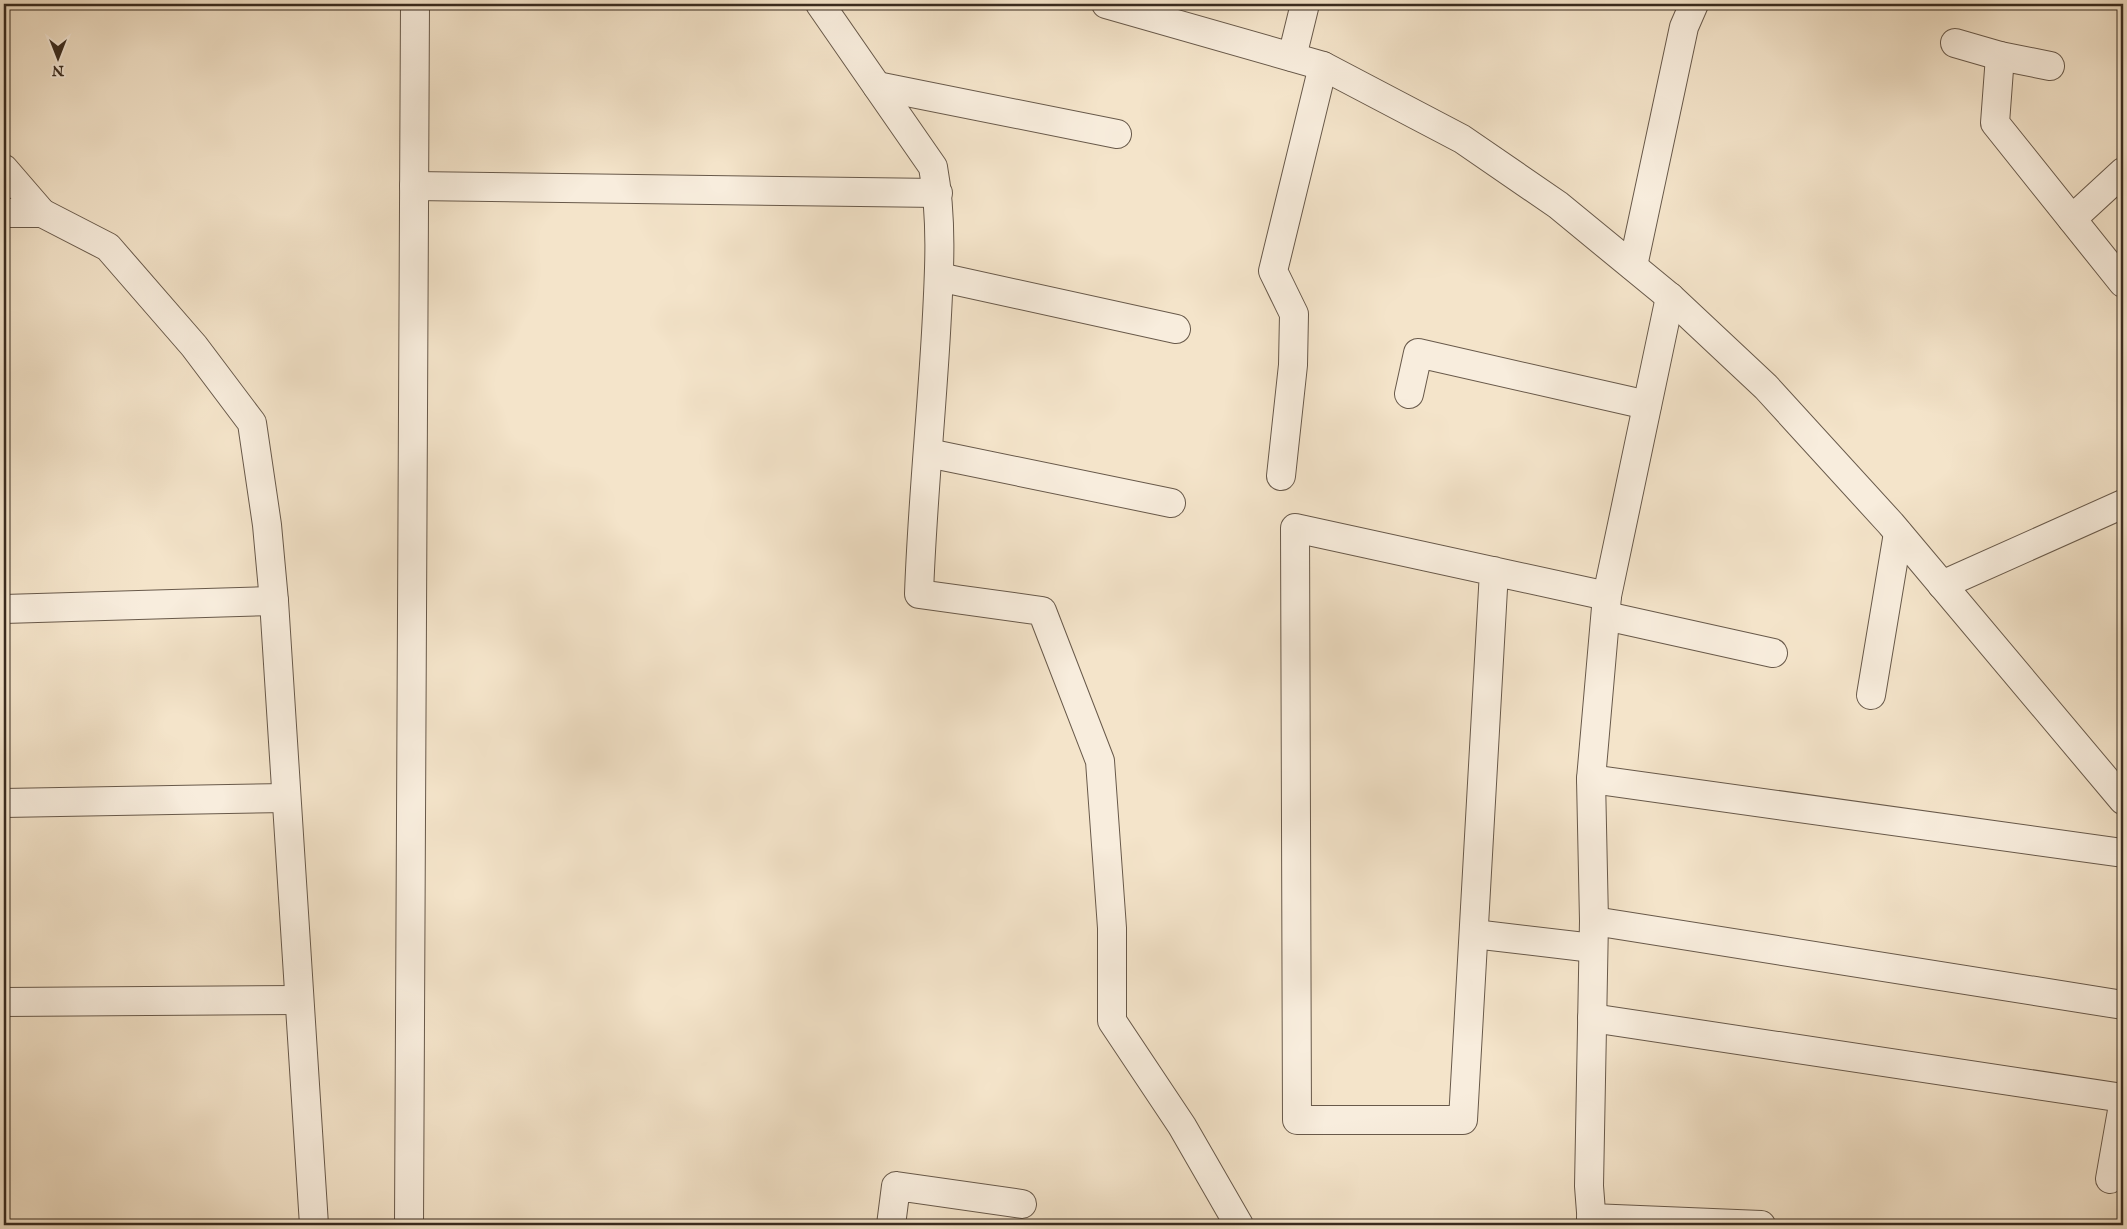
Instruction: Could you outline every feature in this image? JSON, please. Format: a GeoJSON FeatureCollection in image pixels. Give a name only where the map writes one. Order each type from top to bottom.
{"type":"FeatureCollection","features":[{"type":"Feature","properties":{"kind":"street"},"geometry":{"type":"LineString","coordinates":[[409,1225],[415,4]]}},
{"type":"Feature","properties":{"kind":"street"},"geometry":{"type":"LineString","coordinates":[[820,4],[933,167],[938,194],[938,278],[919,594],[1042,611],[1100,762],[1112,928],[1112,1021],[1182,1126],[1239,1225]]}},
{"type":"Feature","properties":{"kind":"street"},"geometry":{"type":"LineString","coordinates":[[1106,4],[1323,66],[1462,139],[1558,205],[1670,298],[1766,387],[1898,533],[2123,800]]}},
{"type":"Feature","properties":{"kind":"street"},"geometry":{"type":"LineString","coordinates":[[1292,57],[1305,4]]}},
{"type":"Feature","properties":{"kind":"street"},"geometry":{"type":"LineString","coordinates":[[1633,266],[1684,26],[1694,4]]}},
{"type":"Feature","properties":{"kind":"street"},"geometry":{"type":"LineString","coordinates":[[1955,43],[2000,56],[2050,66]]}},
{"type":"Feature","properties":{"kind":"street"},"geometry":{"type":"LineString","coordinates":[[2000,56],[1995,123],[2123,283]]}},
{"type":"Feature","properties":{"kind":"street"},"geometry":{"type":"LineString","coordinates":[[1281,476],[1293,365],[1294,314],[1273,271],[1323,66]]}},
{"type":"Feature","properties":{"kind":"street"},"geometry":{"type":"LineString","coordinates":[[877,86],[1117,134]]}},
{"type":"Feature","properties":{"kind":"street"},"geometry":{"type":"LineString","coordinates":[[4,168],[42,214],[108,247],[194,346],[252,423],[267,525],[274,601],[314,1225]]}},
{"type":"Feature","properties":{"kind":"street"},"geometry":{"type":"LineString","coordinates":[[2072,219],[2123,172]]}},
{"type":"Feature","properties":{"kind":"street"},"geometry":{"type":"LineString","coordinates":[[414,186],[938,194]]}},
{"type":"Feature","properties":{"kind":"street"},"geometry":{"type":"LineString","coordinates":[[4,213],[42,214]]}},
{"type":"Feature","properties":{"kind":"street"},"geometry":{"type":"LineString","coordinates":[[938,278],[1176,329]]}},
{"type":"Feature","properties":{"kind":"street"},"geometry":{"type":"LineString","coordinates":[[1670,298],[1607,606],[1591,779],[1594,921],[1589,1186],[1592,1221],[1761,1225]]}},
{"type":"Feature","properties":{"kind":"street"},"geometry":{"type":"LineString","coordinates":[[1409,394],[1418,353],[1647,405]]}},
{"type":"Feature","properties":{"kind":"street"},"geometry":{"type":"LineString","coordinates":[[928,453],[1171,503]]}},
{"type":"Feature","properties":{"kind":"street"},"geometry":{"type":"LineString","coordinates":[[1942,584],[2123,504]]}},
{"type":"Feature","properties":{"kind":"street"},"geometry":{"type":"LineString","coordinates":[[1494,571],[1464,1120],[1298,1120],[1295,528],[1494,571],[1607,606],[1774,653]]}},
{"type":"Feature","properties":{"kind":"street"},"geometry":{"type":"LineString","coordinates":[[1871,695],[1898,533]]}},
{"type":"Feature","properties":{"kind":"street"},"geometry":{"type":"LineString","coordinates":[[4,609],[274,601]]}},
{"type":"Feature","properties":{"kind":"street"},"geometry":{"type":"LineString","coordinates":[[1591,779],[2123,852]]}},
{"type":"Feature","properties":{"kind":"street"},"geometry":{"type":"LineString","coordinates":[[4,803],[286,798]]}},
{"type":"Feature","properties":{"kind":"street"},"geometry":{"type":"LineString","coordinates":[[1594,921],[2123,1005]]}},
{"type":"Feature","properties":{"kind":"street"},"geometry":{"type":"LineString","coordinates":[[1474,934],[1593,948]]}},
{"type":"Feature","properties":{"kind":"street"},"geometry":{"type":"LineString","coordinates":[[4,1002],[299,1000]]}},
{"type":"Feature","properties":{"kind":"street"},"geometry":{"type":"LineString","coordinates":[[1592,1018],[2123,1098]]}},
{"type":"Feature","properties":{"kind":"street"},"geometry":{"type":"LineString","coordinates":[[2110,1179],[2123,1105]]}},
{"type":"Feature","properties":{"kind":"street"},"geometry":{"type":"LineString","coordinates":[[891,1225],[896,1186],[1022,1204]]}}]}
